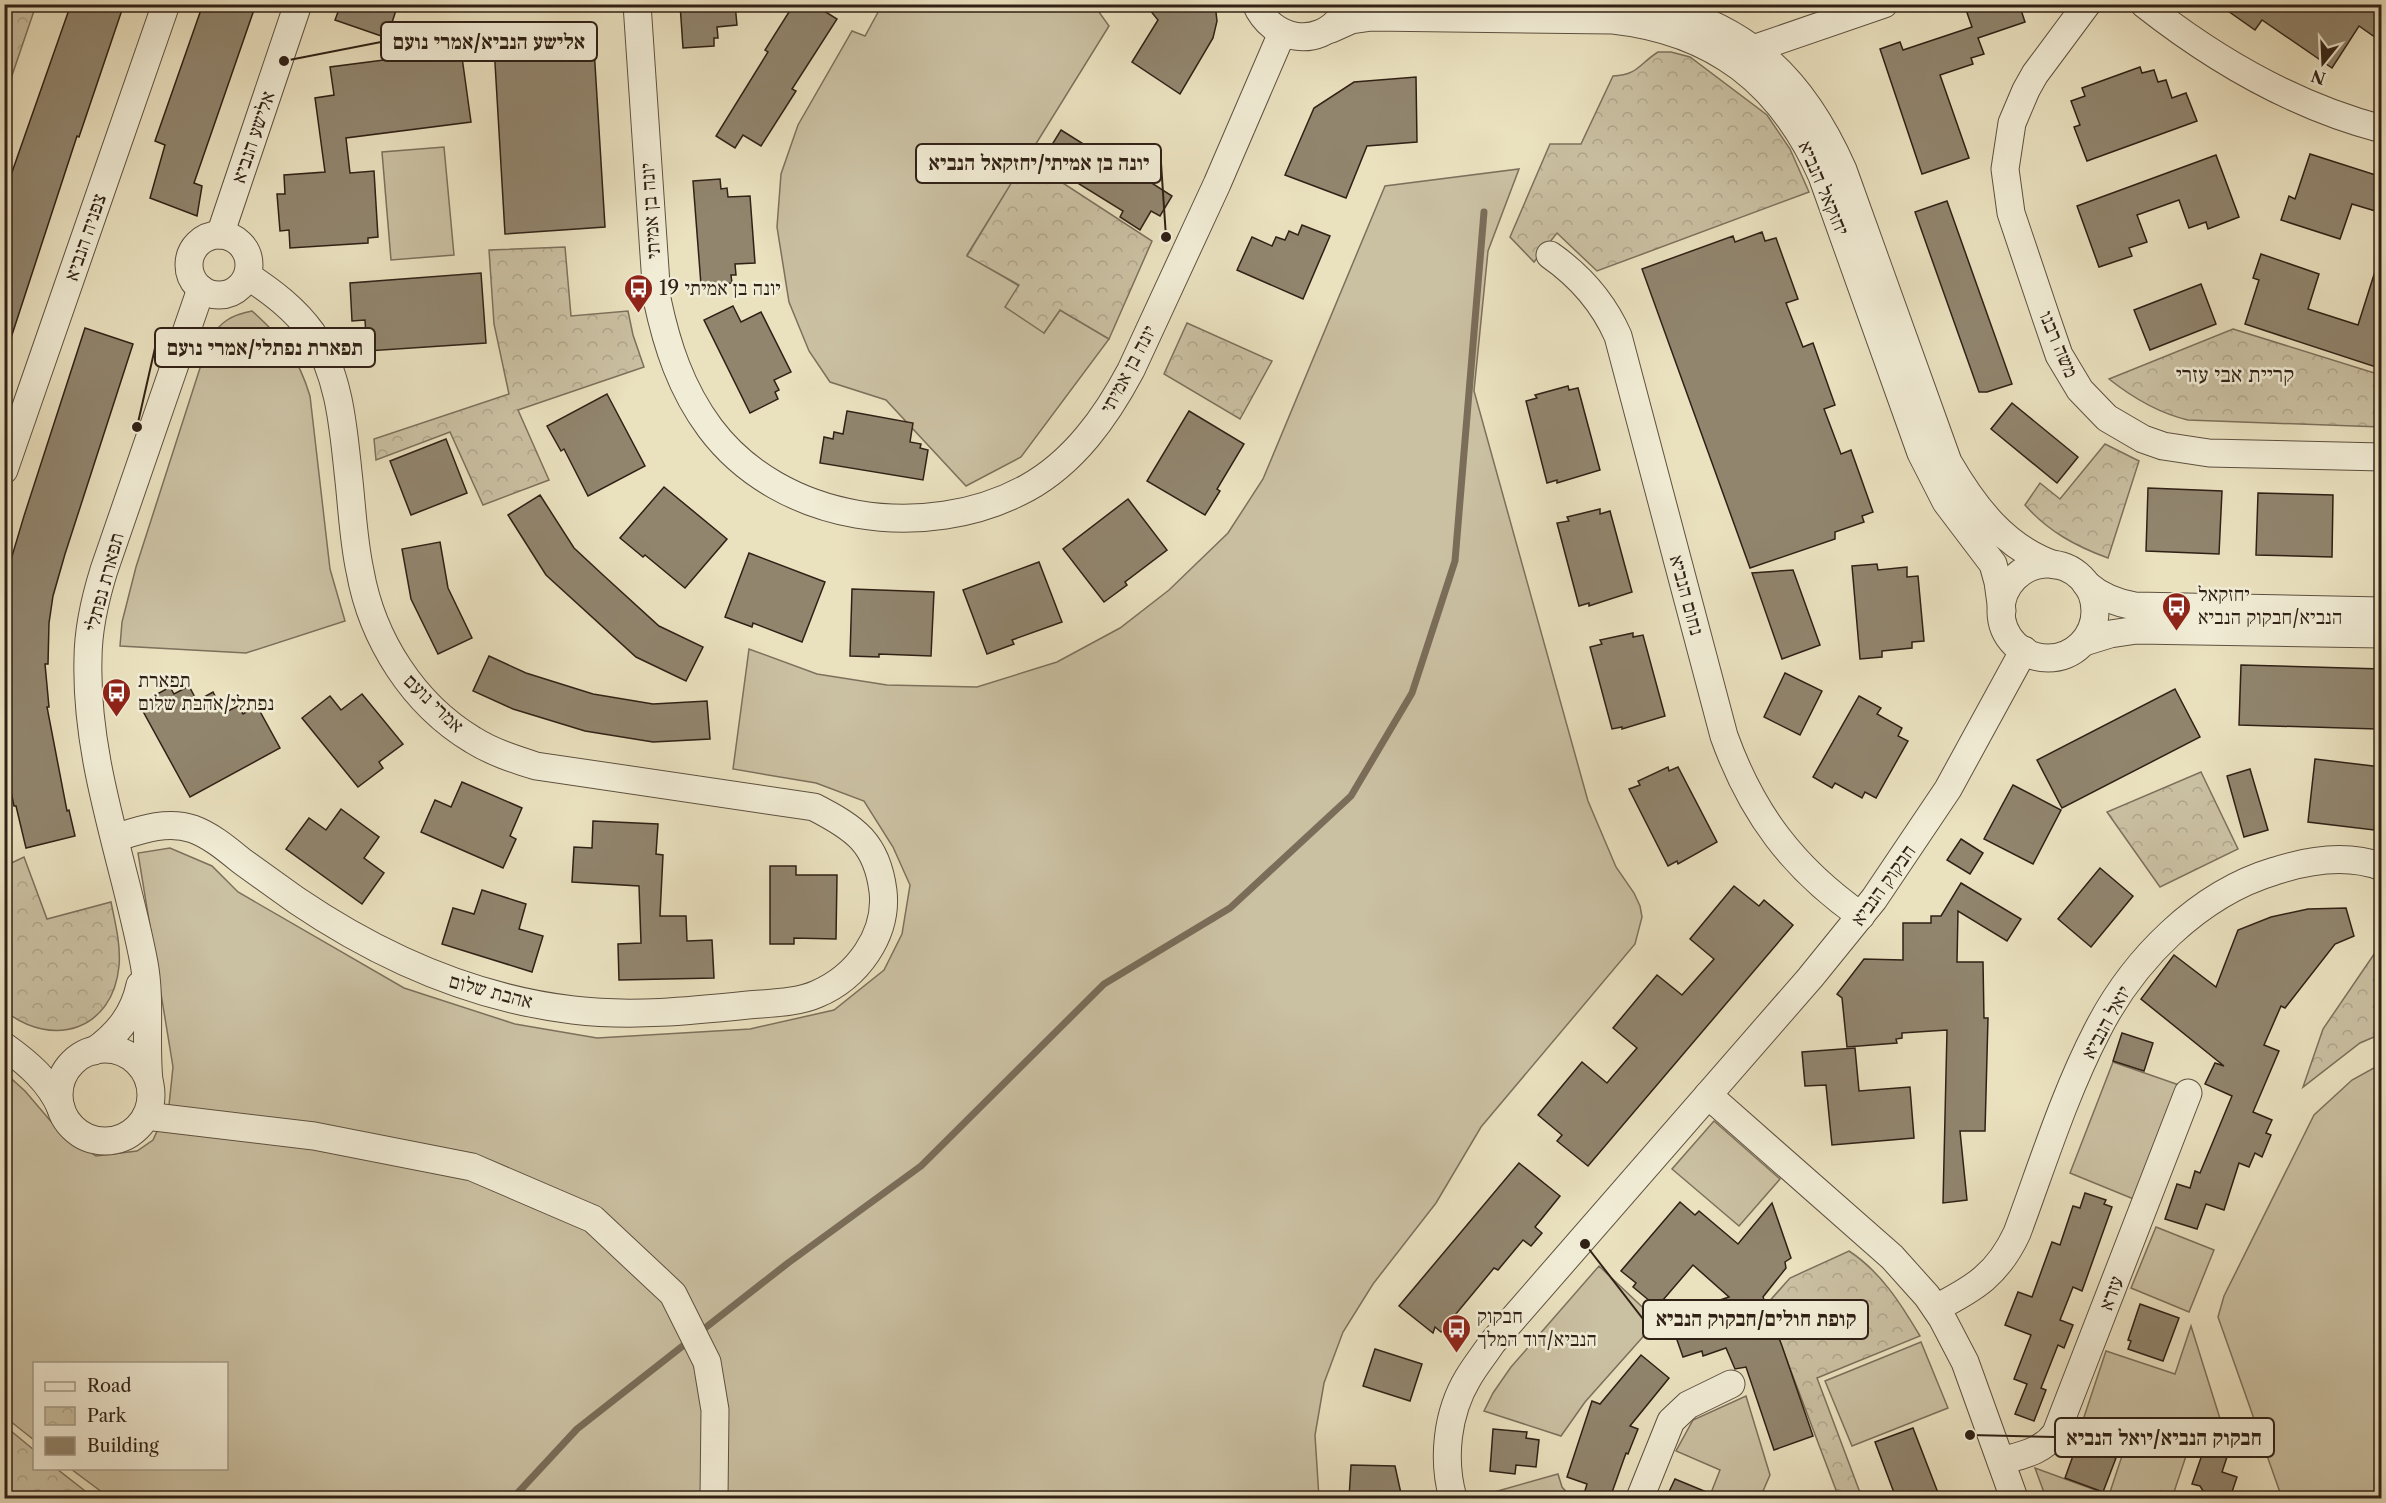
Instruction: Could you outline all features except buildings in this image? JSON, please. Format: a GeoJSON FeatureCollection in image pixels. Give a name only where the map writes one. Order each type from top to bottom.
{"type":"FeatureCollection","features":[{"type":"Feature","properties":{"kind":"street","name":"צפניה הנביא"},"geometry":{"type":"LineString","coordinates":[[4,470],[166,4]]}},
{"type":"Feature","properties":{"kind":"street","name":"אלישע הנביא"},"geometry":{"type":"LineString","coordinates":[[220,234],[298,4]]}},
{"type":"Feature","properties":{"kind":"street","name":"יונה בן אמיתי"},"geometry":{"type":"LineString","coordinates":[[637,4],[657,299],[664,335],[674,364],[691,400],[710,428],[733,453],[759,475],[788,492],[820,505],[856,514],[896,518],[948,515],[1000,501],[1028,487],[1054,469],[1098,424],[1116,398],[1131,370],[1217,184],[1282,33]]}},
{"type":"Feature","properties":{"kind":"street"},"geometry":{"type":"LineString","coordinates":[[1256,4],[1266,22],[1282,33]]}},
{"type":"Feature","properties":{"kind":"street"},"geometry":{"type":"LineString","coordinates":[[1331,28],[1340,19],[1348,4]]}},
{"type":"Feature","properties":{"kind":"street","name":"יחזקאל הנביא"},"geometry":{"type":"LineString","coordinates":[[1654,4],[1711,23],[1753,49],[1790,81],[1810,108],[1828,137],[1843,170],[1936,434],[1955,474],[1973,501],[2009,540],[2028,554],[2055,565]]}},
{"type":"Feature","properties":{"kind":"street"},"geometry":{"type":"LineString","coordinates":[[1753,49],[1848,10],[1884,4]]}},
{"type":"Feature","properties":{"kind":"street","name":"משה רבנו"},"geometry":{"type":"LineString","coordinates":[[2087,4],[2035,74],[2026,90],[2012,123],[2005,170],[2011,213],[2059,355],[2074,382],[2092,405],[2107,418],[2143,439],[2163,446],[2209,453],[2382,457]]}},
{"type":"Feature","properties":{"kind":"street"},"geometry":{"type":"LineString","coordinates":[[2144,4],[2223,60],[2261,81],[2300,101],[2382,129]]}},
{"type":"Feature","properties":{"kind":"street","name":"יחזקאל הנביא"},"geometry":{"type":"LineString","coordinates":[[1282,33],[1307,37],[1351,20],[1372,17],[1613,20],[1668,30],[1718,52],[1762,85],[1792,120],[1811,150],[1921,453],[1946,502],[1993,564],[2002,611]]}},
{"type":"Feature","properties":{"kind":"street"},"geometry":{"type":"LineString","coordinates":[[220,234],[233,238],[244,247],[249,260],[248,276],[241,287],[229,294],[215,295],[201,290],[190,274],[190,256],[201,240],[210,236],[220,234]]}},
{"type":"Feature","properties":{"kind":"street","name":"נחום הנביא"},"geometry":{"type":"LineString","coordinates":[[1550,255],[1574,273],[1595,296],[1618,336],[1724,736],[1739,776],[1760,814],[1786,850],[1819,885],[1861,916]]}},
{"type":"Feature","properties":{"kind":"street","name":"אמרי נועם"},"geometry":{"type":"LineString","coordinates":[[248,276],[290,307],[312,333],[335,382],[343,422],[360,572],[369,607],[382,640],[400,670],[421,697],[446,721],[473,740],[503,755],[536,766],[814,807],[846,823],[868,846],[880,872],[884,901],[879,930]]}},
{"type":"Feature","properties":{"kind":"street","name":"תפארת נפתלי"},"geometry":{"type":"LineString","coordinates":[[149,1081],[146,1055],[146,978],[90,719],[88,657],[92,614],[104,570],[201,290]]}},
{"type":"Feature","properties":{"kind":"street"},"geometry":{"type":"LineString","coordinates":[[2382,611],[2135,606],[2105,598],[2070,569],[2055,565],[2034,567],[2015,578],[2004,597],[2002,611],[2006,631],[2014,642],[2024,650],[2043,657],[2057,657],[2070,653],[2084,642],[2110,634],[2137,630],[2382,634]]}},
{"type":"Feature","properties":{"kind":"street"},"geometry":{"type":"LineString","coordinates":[[2084,642],[2094,624],[2095,610],[2093,596],[2086,584]]}},
{"type":"Feature","properties":{"kind":"street","name":"חבקוק הנביא"},"geometry":{"type":"LineString","coordinates":[[1453,1498],[1449,1484],[1447,1449],[1453,1414],[1468,1379],[1492,1343],[1810,978],[1861,916],[1901,861],[1948,789],[2024,650]]}},
{"type":"Feature","properties":{"kind":"street","name":"אהבת שלום"},"geometry":{"type":"LineString","coordinates":[[115,838],[165,826],[195,830],[217,842],[299,902],[340,928],[400,960],[473,990],[522,1002],[574,1010],[631,1013],[692,1011],[782,1002],[816,994],[844,979],[865,956],[879,930]]}},
{"type":"Feature","properties":{"kind":"street","name":"יואל הנביא"},"geometry":{"type":"LineString","coordinates":[[1936,1308],[1974,1288],[1991,1274],[2005,1256],[2017,1233],[2076,1078],[2097,1030],[2124,987],[2154,950],[2187,919],[2222,894],[2259,875],[2296,864],[2333,860],[2369,862],[2382,867]]}},
{"type":"Feature","properties":{"kind":"street","name":"תפארת נפתלי"},"geometry":{"type":"LineString","coordinates":[[89,1052],[117,1032],[129,1016],[139,989],[142,954]]}},
{"type":"Feature","properties":{"kind":"street"},"geometry":{"type":"LineString","coordinates":[[4,1045],[54,1059],[112,1050],[126,1054],[138,1063],[149,1081],[151,1095],[146,1116],[138,1127],[113,1140],[98,1140],[84,1135],[72,1127],[52,1090],[41,1077],[4,1045]]}},
{"type":"Feature","properties":{"kind":"street"},"geometry":{"type":"LineString","coordinates":[[62,1109],[59,1095],[68,1068],[89,1052]]}},
{"type":"Feature","properties":{"kind":"street","name":"עזרא"},"geometry":{"type":"LineString","coordinates":[[2001,1461],[2037,1450],[2048,1444],[2056,1433],[2188,1093]]}},
{"type":"Feature","properties":{"kind":"street"},"geometry":{"type":"LineString","coordinates":[[1708,1095],[1892,1257],[1936,1308],[1965,1362],[2014,1498]]}},
{"type":"Feature","properties":{"kind":"street"},"geometry":{"type":"LineString","coordinates":[[146,1116],[314,1136],[472,1167],[593,1219],[674,1294],[706,1362],[715,1410],[717,1498]]}},
{"type":"Feature","properties":{"kind":"street"},"geometry":{"type":"LineString","coordinates":[[1640,1498],[1671,1421],[1688,1405],[1731,1384]]}},
{"type":"Feature","properties":{"kind":"green space"},"geometry":{"type":"Polygon","coordinates":[[[11,5],[36,5],[5,96],[5,15],[11,5]]]}},
{"type":"Feature","properties":{"kind":"green space"},"geometry":{"type":"Polygon","coordinates":[[[882,5],[1094,5],[1109,26],[967,255],[1019,286],[1044,333],[1060,310],[1109,339],[1021,457],[966,486],[886,400],[830,382],[809,351],[789,302],[777,227],[781,174],[798,125],[852,31],[865,36],[882,5]]]}},
{"type":"Feature","properties":{"kind":"green space"},"geometry":{"type":"Polygon","coordinates":[[[1658,52],[1671,52],[1690,57],[1767,115],[1790,149],[1809,192],[1597,271],[1557,233],[1534,262],[1510,237],[1550,144],[1581,144],[1613,76],[1628,74],[1658,52]]]}},
{"type":"Feature","properties":{"kind":"green space"},"geometry":{"type":"Polygon","coordinates":[[[444,147],[454,255],[391,260],[382,152],[444,147]]]}},
{"type":"Feature","properties":{"kind":"green space"},"geometry":{"type":"Polygon","coordinates":[[[1026,159],[1152,241],[1109,339],[1060,310],[1044,333],[1005,307],[1019,285],[967,256],[1026,159]]]}},
{"type":"Feature","properties":{"kind":"green space"},"geometry":{"type":"Polygon","coordinates":[[[1519,169],[1488,251],[1474,391],[1588,801],[1616,867],[1634,893],[1642,917],[1635,944],[1481,1127],[1436,1203],[1373,1284],[1343,1332],[1324,1383],[1315,1435],[1319,1498],[110,1498],[72,1470],[228,1470],[228,1362],[33,1362],[33,1439],[5,1417],[4,1072],[25,1091],[60,1132],[96,1156],[137,1151],[153,1140],[169,1105],[173,1067],[138,853],[170,848],[212,866],[238,892],[404,988],[515,1024],[597,1038],[750,1029],[834,1010],[884,970],[902,934],[910,885],[893,847],[864,801],[816,783],[733,769],[749,649],[817,674],[887,685],[977,687],[1057,662],[1120,628],[1169,590],[1228,533],[1263,479],[1385,186],[1519,169]]]}},
{"type":"Feature","properties":{"kind":"green space"},"geometry":{"type":"Polygon","coordinates":[[[565,247],[571,316],[628,311],[644,367],[518,410],[549,480],[483,505],[450,432],[376,460],[374,439],[509,394],[494,324],[489,250],[565,247]]]}},
{"type":"Feature","properties":{"kind":"green space"},"geometry":{"type":"Polygon","coordinates":[[[252,311],[281,340],[295,359],[310,396],[330,569],[345,621],[246,653],[120,646],[122,622],[136,567],[209,340],[217,328],[227,320],[252,311]]]}},
{"type":"Feature","properties":{"kind":"green space"},"geometry":{"type":"Polygon","coordinates":[[[1187,323],[1272,361],[1240,419],[1164,374],[1187,323]]]}},
{"type":"Feature","properties":{"kind":"green space"},"geometry":{"type":"Polygon","coordinates":[[[2233,329],[2381,375],[2381,427],[2188,420],[2146,404],[2109,379],[2233,329]]]}},
{"type":"Feature","properties":{"kind":"green space"},"geometry":{"type":"Polygon","coordinates":[[[2105,444],[2139,461],[2108,558],[2063,537],[2043,523],[2025,505],[2040,483],[2060,499],[2105,444]]]}},
{"type":"Feature","properties":{"kind":"green space"},"geometry":{"type":"Polygon","coordinates":[[[2201,772],[2238,849],[2160,887],[2107,812],[2201,772]]]}},
{"type":"Feature","properties":{"kind":"green space"},"geometry":{"type":"Polygon","coordinates":[[[24,857],[47,919],[111,902],[119,950],[119,966],[114,988],[105,1005],[93,1018],[78,1027],[61,1030],[42,1029],[23,1023],[5,1011],[5,866],[24,857]]]}},
{"type":"Feature","properties":{"kind":"green space"},"geometry":{"type":"Polygon","coordinates":[[[2381,944],[2381,1034],[2360,1043],[2303,1087],[2323,1029],[2381,944]]]}},
{"type":"Feature","properties":{"kind":"green space"},"geometry":{"type":"Polygon","coordinates":[[[2113,1062],[2179,1085],[2136,1200],[2070,1173],[2113,1062]]]}},
{"type":"Feature","properties":{"kind":"green space"},"geometry":{"type":"Polygon","coordinates":[[[2381,1064],[2381,1498],[2282,1498],[2218,1317],[2224,1296],[2314,1115],[2352,1080],[2381,1064]]]}},
{"type":"Feature","properties":{"kind":"green space"},"geometry":{"type":"Polygon","coordinates":[[[1714,1121],[1780,1179],[1739,1226],[1672,1169],[1714,1121]]]}},
{"type":"Feature","properties":{"kind":"green space"},"geometry":{"type":"Polygon","coordinates":[[[2156,1227],[2214,1250],[2189,1312],[2131,1288],[2156,1227]]]}},
{"type":"Feature","properties":{"kind":"green space"},"geometry":{"type":"Polygon","coordinates":[[[1849,1251],[1881,1279],[1920,1336],[1817,1378],[1862,1498],[1839,1498],[1766,1305],[1790,1278],[1849,1251]]]}},
{"type":"Feature","properties":{"kind":"green space"},"geometry":{"type":"Polygon","coordinates":[[[1599,1266],[1657,1321],[1585,1402],[1561,1436],[1484,1411],[1511,1367],[1599,1266]]]}},
{"type":"Feature","properties":{"kind":"green space"},"geometry":{"type":"Polygon","coordinates":[[[2191,1326],[2222,1425],[2194,1432],[2173,1495],[2161,1491],[2158,1498],[2046,1498],[2035,1468],[2109,1495],[2127,1441],[2082,1423],[2106,1351],[2175,1374],[2191,1326]]]}},
{"type":"Feature","properties":{"kind":"green space"},"geometry":{"type":"Polygon","coordinates":[[[1921,1342],[1948,1408],[1852,1446],[1825,1381],[1921,1342]]]}},
{"type":"Feature","properties":{"kind":"green space"},"geometry":{"type":"Polygon","coordinates":[[[1746,1396],[1770,1475],[1760,1498],[1709,1498],[1720,1470],[1676,1451],[1693,1420],[1746,1396]]]}},
{"type":"Feature","properties":{"kind":"green space"},"geometry":{"type":"Polygon","coordinates":[[[5,1426],[33,1449],[33,1470],[58,1470],[94,1498],[5,1498],[5,1426]]]}},
{"type":"Feature","properties":{"kind":"green space"},"geometry":{"type":"Polygon","coordinates":[[[1558,1474],[1562,1487],[1572,1498],[1481,1498],[1480,1496],[1558,1474]]]}},
{"type":"Feature","properties":{"kind":"waterway"},"geometry":{"type":"LineString","coordinates":[[700,1332],[788,1263],[921,1166],[1104,984],[1230,908],[1351,796],[1412,693],[1455,561],[1484,212]]}},
{"type":"Feature","properties":{"kind":"waterway"},"geometry":{"type":"LineString","coordinates":[[513,1498],[577,1429],[689,1341]]}},
{"type":"Feature","properties":{"kind":"place","name":"אלישע הנביא/אמרי נועם"},"geometry":{"type":"Point","coordinates":[284,61]}},
{"type":"Feature","properties":{"kind":"place","name":"יונה בן אמיתי/יחזקאל הנביא"},"geometry":{"type":"Point","coordinates":[1166,237]}},
{"type":"Feature","properties":{"kind":"place","name":"יונה בן אמיתי 19"},"geometry":{"type":"Point","coordinates":[638,314]}},
{"type":"Feature","properties":{"kind":"place","name":"תפארת נפתלי/אמרי נועם"},"geometry":{"type":"Point","coordinates":[137,427]}},
{"type":"Feature","properties":{"kind":"place","name":"יחזקאל הנביא/חבקוק הנביא"},"geometry":{"type":"Point","coordinates":[2177,632]}},
{"type":"Feature","properties":{"kind":"place","name":"תפארת נפתלי/אהבת שלום"},"geometry":{"type":"Point","coordinates":[117,718]}},
{"type":"Feature","properties":{"kind":"place","name":"קופת חולים/חבקוק הנביא"},"geometry":{"type":"Point","coordinates":[1585,1244]}},
{"type":"Feature","properties":{"kind":"place","name":"חבקוק הנביא/דוד המלך"},"geometry":{"type":"Point","coordinates":[1456,1354]}},
{"type":"Feature","properties":{"kind":"place","name":"חבקוק הנביא/יואל הנביא"},"geometry":{"type":"Point","coordinates":[1970,1435]}},
{"type":"Feature","properties":{"kind":"district","name":"קריית אבי עזרי"},"geometry":{"type":"Point","coordinates":[2235,374]}}]}
